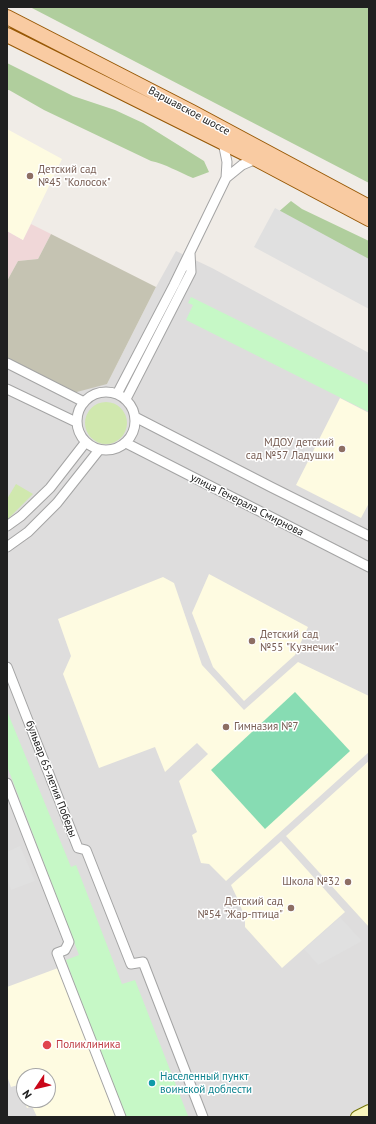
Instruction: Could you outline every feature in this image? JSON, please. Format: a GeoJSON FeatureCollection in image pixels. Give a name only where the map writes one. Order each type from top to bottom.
{"type":"FeatureCollection","features":[{"type":"Feature","properties":{"kind":"main road","name":"Варшавское шоссе"},"geometry":{"type":"LineString","coordinates":[[7,17],[192,112],[369,207]]}},
{"type":"Feature","properties":{"kind":"main road","name":"Варшавское шоссе"},"geometry":{"type":"LineString","coordinates":[[7,35],[223,142],[369,220]]}},
{"type":"Feature","properties":{"kind":"main road"},"geometry":{"type":"LineString","coordinates":[[357,1117],[369,1110]]}},
{"type":"Feature","properties":{"kind":"street"},"geometry":{"type":"LineString","coordinates":[[126,399],[178,288],[190,252],[226,178],[228,162],[223,142]]}},
{"type":"Feature","properties":{"kind":"street"},"geometry":{"type":"LineString","coordinates":[[226,178],[242,165],[256,159]]}},
{"type":"Feature","properties":{"kind":"street"},"geometry":{"type":"LineString","coordinates":[[117,394],[178,288]]}},
{"type":"Feature","properties":{"kind":"street"},"geometry":{"type":"LineString","coordinates":[[7,363],[84,402]]}},
{"type":"Feature","properties":{"kind":"street"},"geometry":{"type":"LineString","coordinates":[[7,389],[76,422]]}},
{"type":"Feature","properties":{"kind":"street"},"geometry":{"type":"LineString","coordinates":[[108,392],[117,394],[126,399],[132,407],[135,416],[135,426],[132,436],[126,443],[113,450],[99,450],[86,443],[81,437],[76,422],[78,413],[84,402],[89,397],[98,393],[108,392]]}},
{"type":"Feature","properties":{"kind":"street"},"geometry":{"type":"LineString","coordinates":[[135,416],[369,536]]}},
{"type":"Feature","properties":{"kind":"street"},"geometry":{"type":"LineString","coordinates":[[7,526],[50,488],[86,443]]}},
{"type":"Feature","properties":{"kind":"street","name":"улица Генерала Смирнова"},"geometry":{"type":"LineString","coordinates":[[126,443],[369,567]]}},
{"type":"Feature","properties":{"kind":"street"},"geometry":{"type":"LineString","coordinates":[[7,546],[28,532],[57,503],[99,450]]}},
{"type":"Feature","properties":{"kind":"street","name":"бульвар 65-летия Победы"},"geometry":{"type":"LineString","coordinates":[[7,667],[78,848],[86,850],[131,964],[143,962],[198,1100],[203,1117]]}},
{"type":"Feature","properties":{"kind":"street"},"geometry":{"type":"LineString","coordinates":[[7,783],[69,942],[65,950],[58,953],[122,1117]]}},
{"type":"Feature","properties":{"kind":"shaded area","name":"Детский сад №45 \"Колосок\""},"geometry":{"type":"Polygon","coordinates":[[[7,129],[62,159],[23,240],[7,231],[7,129]]]}},
{"type":"Feature","properties":{"kind":"shaded area"},"geometry":{"type":"Polygon","coordinates":[[[275,208],[369,259],[369,309],[254,247],[275,208]]]}},
{"type":"Feature","properties":{"kind":"shaded area"},"geometry":{"type":"Polygon","coordinates":[[[31,224],[51,234],[38,259],[18,261],[7,281],[7,231],[23,240],[31,224]]]}},
{"type":"Feature","properties":{"kind":"shaded area"},"geometry":{"type":"Polygon","coordinates":[[[51,234],[156,287],[107,384],[73,393],[7,359],[7,281],[18,261],[38,259],[51,234]]]}},
{"type":"Feature","properties":{"kind":"shaded area"},"geometry":{"type":"Polygon","coordinates":[[[176,251],[212,268],[369,353],[369,1117],[7,1117],[7,359],[107,384],[176,251]]]}},
{"type":"Feature","properties":{"kind":"shaded area","name":"МДОУ детский сад №57 Ладушки"},"geometry":{"type":"Polygon","coordinates":[[[340,398],[369,413],[369,503],[361,518],[296,485],[340,398]]]}},
{"type":"Feature","properties":{"kind":"shaded area","name":"Детский сад №55 \"Кузнечик\""},"geometry":{"type":"Polygon","coordinates":[[[209,574],[308,627],[295,655],[244,701],[213,667],[192,613],[209,574]]]}},
{"type":"Feature","properties":{"kind":"shaded area","name":"Гимназия №7"},"geometry":{"type":"Polygon","coordinates":[[[163,577],[174,583],[202,665],[244,710],[298,662],[369,696],[369,752],[226,881],[209,864],[201,863],[192,835],[197,832],[179,781],[208,754],[197,743],[165,772],[155,747],[99,768],[63,674],[71,656],[58,619],[163,577]]]}},
{"type":"Feature","properties":{"kind":"shaded area","name":"Школа №32"},"geometry":{"type":"Polygon","coordinates":[[[369,761],[369,927],[286,836],[369,761]]]}},
{"type":"Feature","properties":{"kind":"shaded area","name":"Детский сад №54 \"Жар-птица\""},"geometry":{"type":"Polygon","coordinates":[[[281,841],[345,912],[282,968],[245,927],[245,919],[240,904],[231,885],[281,841]]]}},
{"type":"Feature","properties":{"kind":"shaded area"},"geometry":{"type":"Polygon","coordinates":[[[20,846],[35,881],[11,890],[7,880],[7,852],[20,846]]]}},
{"type":"Feature","properties":{"kind":"shaded area"},"geometry":{"type":"Polygon","coordinates":[[[340,917],[362,941],[318,965],[304,949],[340,917]]]}},
{"type":"Feature","properties":{"kind":"shaded area","name":"Поликлиника"},"geometry":{"type":"Polygon","coordinates":[[[58,968],[115,1116],[37,1117],[33,1108],[56,1108],[56,1068],[16,1068],[16,1086],[11,1087],[7,1076],[7,987],[58,968]]]}},
{"type":"Feature","properties":{"kind":"green space"},"geometry":{"type":"Polygon","coordinates":[[[30,7],[369,7],[369,183],[30,7]]]}},
{"type":"Feature","properties":{"kind":"green space"},"geometry":{"type":"Polygon","coordinates":[[[7,63],[73,96],[115,110],[143,123],[204,161],[209,172],[193,178],[167,166],[151,161],[44,110],[7,90],[7,63]]]}},
{"type":"Feature","properties":{"kind":"green space"},"geometry":{"type":"Polygon","coordinates":[[[291,201],[302,209],[369,241],[369,265],[276,214],[291,201]]]}},
{"type":"Feature","properties":{"kind":"green space"},"geometry":{"type":"Polygon","coordinates":[[[191,297],[369,385],[369,412],[186,320],[193,305],[188,303],[191,297]]]}},
{"type":"Feature","properties":{"kind":"green space"},"geometry":{"type":"Polygon","coordinates":[[[102,402],[110,402],[118,405],[124,411],[127,423],[124,435],[118,441],[110,444],[102,444],[94,441],[88,435],[85,427],[85,419],[88,411],[94,405],[102,402]]]}},
{"type":"Feature","properties":{"kind":"green space"},"geometry":{"type":"Polygon","coordinates":[[[16,484],[33,494],[7,520],[7,499],[16,484]]]}},
{"type":"Feature","properties":{"kind":"green space"},"geometry":{"type":"Polygon","coordinates":[[[295,692],[350,751],[265,829],[211,770],[295,692]]]}},
{"type":"Feature","properties":{"kind":"green space"},"geometry":{"type":"Polygon","coordinates":[[[7,711],[71,867],[76,865],[122,984],[135,980],[188,1116],[197,1117],[123,1117],[66,960],[79,955],[7,766],[7,711]]]}},
{"type":"Feature","properties":{"kind":"place","name":"Детский сад №45 \"Колосок\""},"geometry":{"type":"Point","coordinates":[30,176]}},
{"type":"Feature","properties":{"kind":"place","name":"МДОУ детский сад №57 Ладушки"},"geometry":{"type":"Point","coordinates":[342,449]}},
{"type":"Feature","properties":{"kind":"place","name":"Детский сад №55 \"Кузнечик\""},"geometry":{"type":"Point","coordinates":[252,641]}},
{"type":"Feature","properties":{"kind":"place","name":"Гимназия №7"},"geometry":{"type":"Point","coordinates":[226,727]}},
{"type":"Feature","properties":{"kind":"place","name":"Школа №32"},"geometry":{"type":"Point","coordinates":[348,882]}},
{"type":"Feature","properties":{"kind":"place","name":"Детский сад №54 \"Жар-птица\""},"geometry":{"type":"Point","coordinates":[291,908]}},
{"type":"Feature","properties":{"kind":"place","name":"Поликлиника"},"geometry":{"type":"Point","coordinates":[47,1045]}},
{"type":"Feature","properties":{"kind":"place","name":"Населенный пункт воинской доблести"},"geometry":{"type":"Point","coordinates":[152,1083]}}]}
